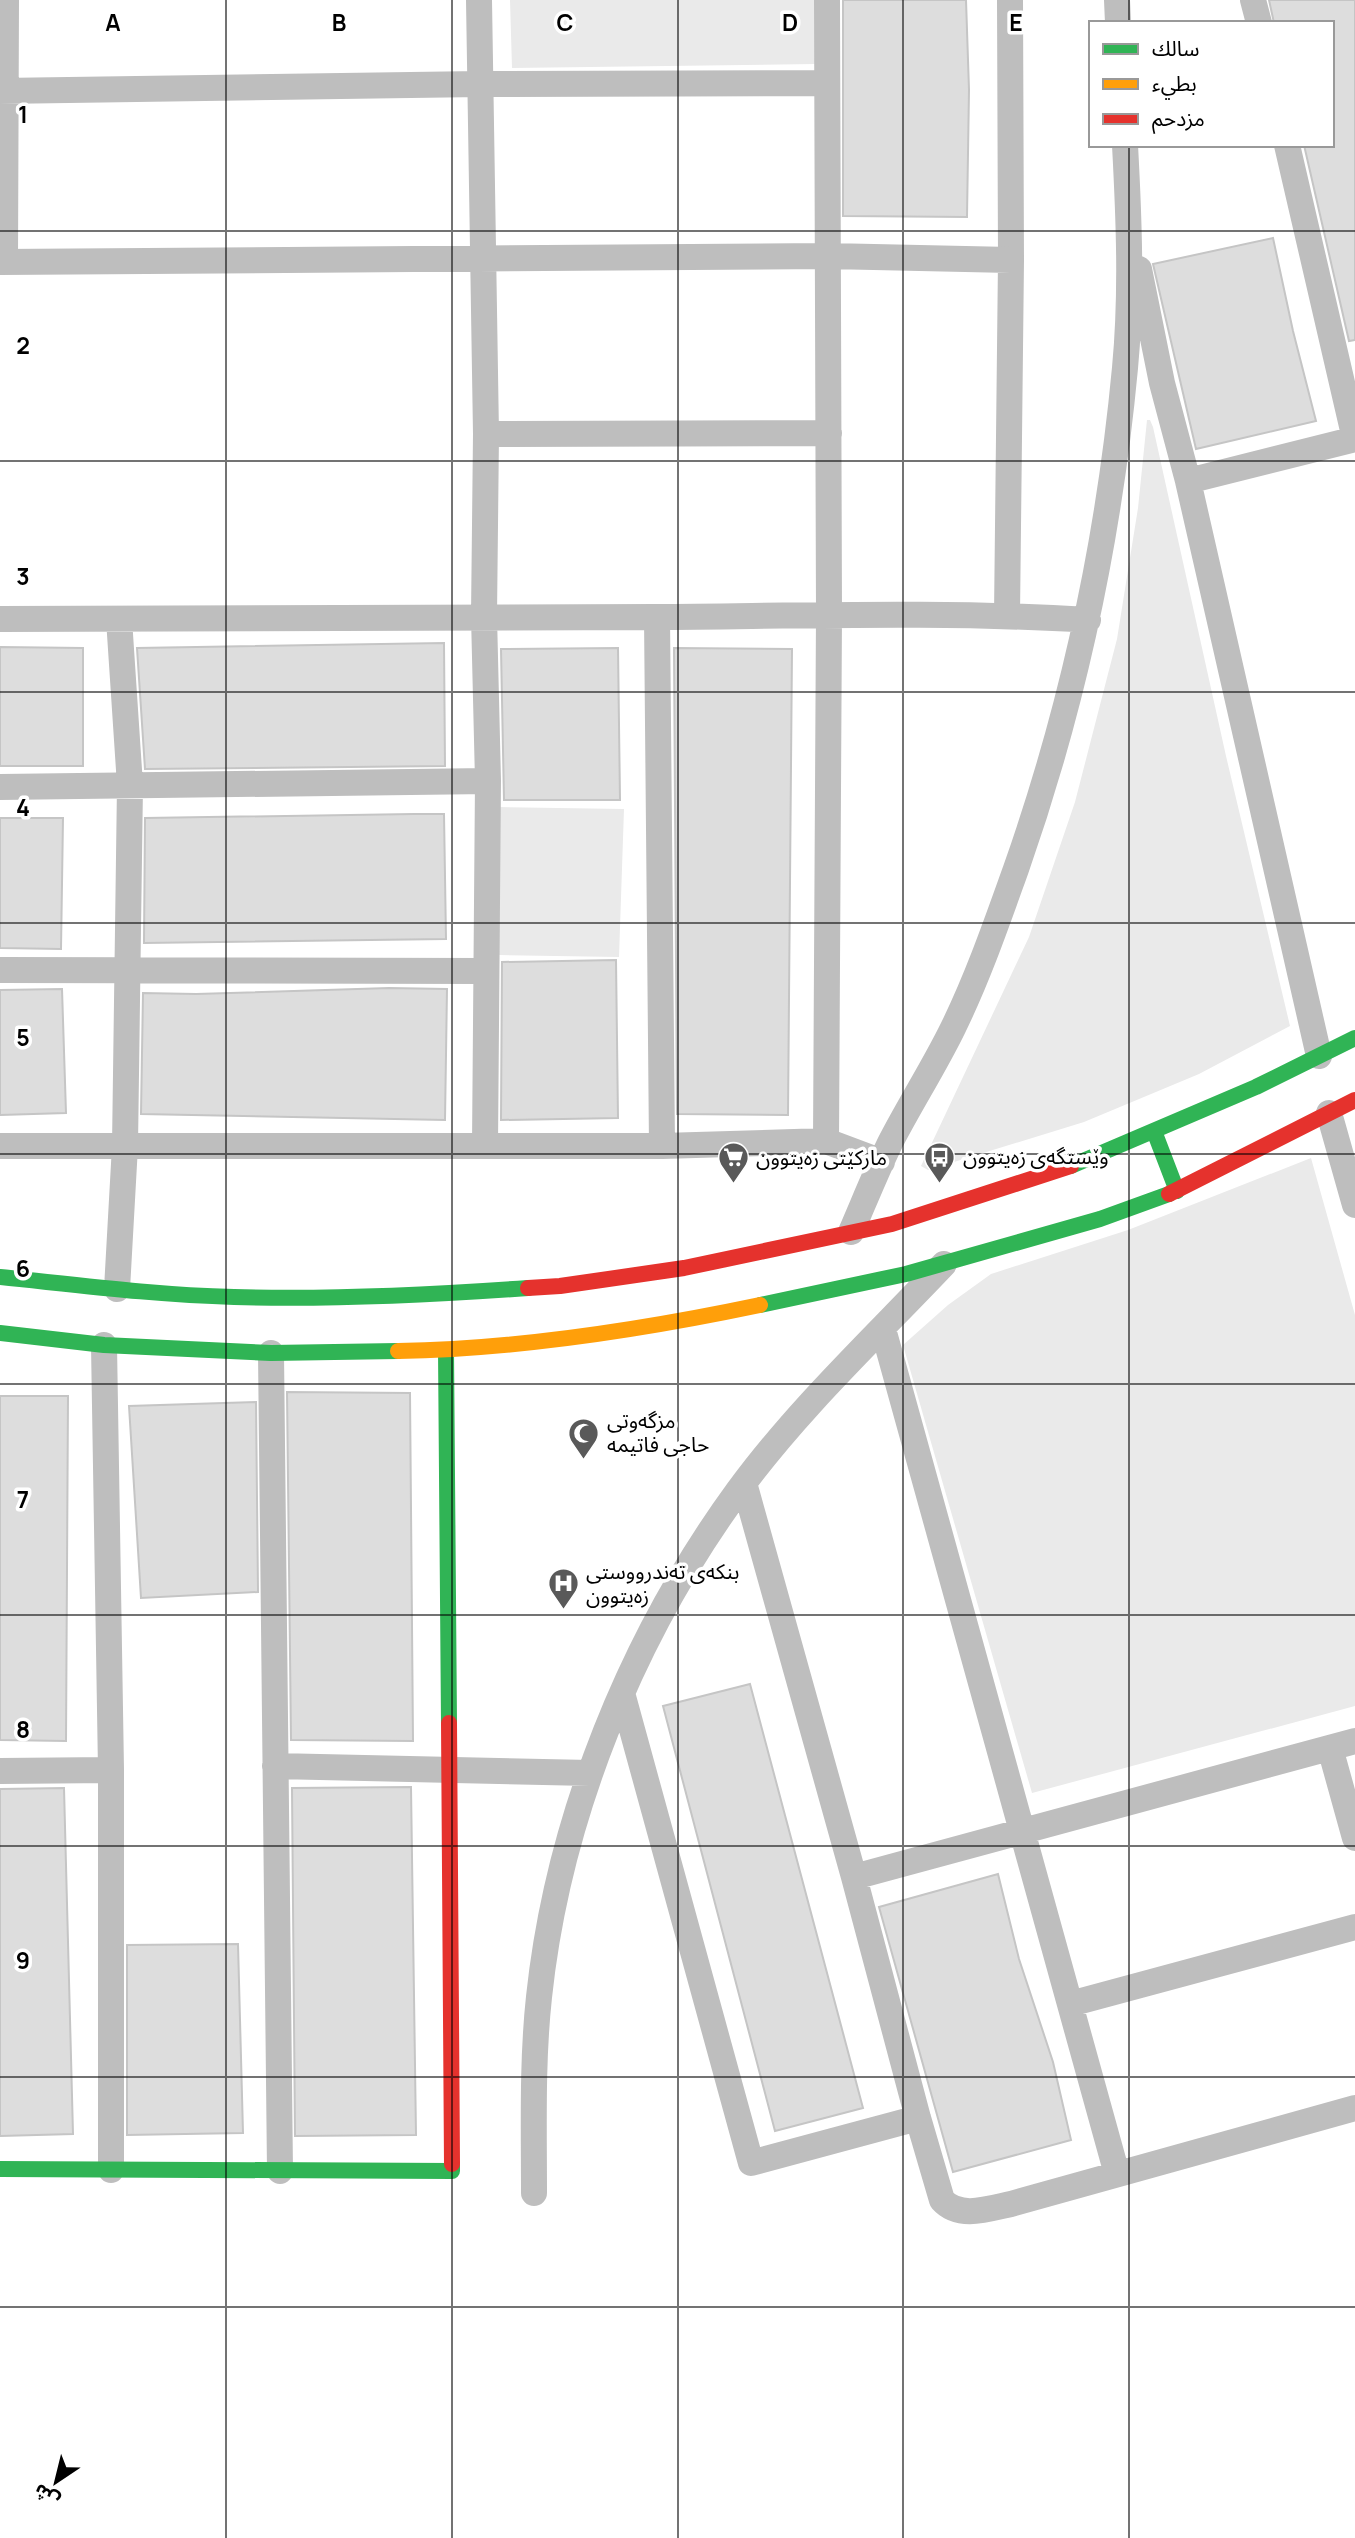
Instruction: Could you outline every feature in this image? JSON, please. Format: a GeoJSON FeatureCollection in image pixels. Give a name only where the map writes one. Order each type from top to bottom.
{"type":"FeatureCollection","features":[{"type":"Feature","properties":{"kind":"street"},"geometry":{"type":"LineString","coordinates":[[6,0],[2,262],[828,256],[1011,260]]}},
{"type":"Feature","properties":{"kind":"street"},"geometry":{"type":"LineString","coordinates":[[478,0],[486,435],[484,616],[488,781],[485,1146]]}},
{"type":"Feature","properties":{"kind":"street"},"geometry":{"type":"LineString","coordinates":[[826,1141],[829,614],[827,0]]}},
{"type":"Feature","properties":{"kind":"street"},"geometry":{"type":"LineString","coordinates":[[1007,615],[1011,260],[1010,0]]}},
{"type":"Feature","properties":{"kind":"street"},"geometry":{"type":"LineString","coordinates":[[1116,0],[1118,21]]}},
{"type":"Feature","properties":{"kind":"street"},"geometry":{"type":"LineString","coordinates":[[1253,0],[1258,21]]}},
{"type":"Feature","properties":{"kind":"street"},"geometry":{"type":"LineString","coordinates":[[3,91],[480,84],[826,83]]}},
{"type":"Feature","properties":{"kind":"street"},"geometry":{"type":"LineString","coordinates":[[851,1232],[882,1162],[953,1028],[996,926],[1030,829],[1063,719],[1088,620],[1114,462],[1125,366],[1129,223],[1125,147]]}},
{"type":"Feature","properties":{"kind":"street"},"geometry":{"type":"LineString","coordinates":[[1188,481],[1355,439],[1287,147]]}},
{"type":"Feature","properties":{"kind":"street"},"geometry":{"type":"LineString","coordinates":[[1129,223],[1162,383],[1188,481],[1319,1056]]}},
{"type":"Feature","properties":{"kind":"street"},"geometry":{"type":"LineString","coordinates":[[486,435],[829,433]]}},
{"type":"Feature","properties":{"kind":"street"},"geometry":{"type":"LineString","coordinates":[[0,619],[829,614],[1007,615],[1088,620]]}},
{"type":"Feature","properties":{"kind":"street"},"geometry":{"type":"LineString","coordinates":[[657,617],[662,1146]]}},
{"type":"Feature","properties":{"kind":"street"},"geometry":{"type":"LineString","coordinates":[[117,1289],[125,1146],[130,785],[119,619]]}},
{"type":"Feature","properties":{"kind":"street"},"geometry":{"type":"LineString","coordinates":[[0,787],[488,781]]}},
{"type":"Feature","properties":{"kind":"street"},"geometry":{"type":"LineString","coordinates":[[0,970],[486,971]]}},
{"type":"Feature","properties":{"kind":"street"},"geometry":{"type":"LineString","coordinates":[[0,1277],[233,1297],[357,1297],[547,1287],[684,1268],[892,1224],[1077,1164],[1256,1087],[1355,1038]]}},
{"type":"Feature","properties":{"kind":"street"},"geometry":{"type":"LineString","coordinates":[[0,1333],[104,1345],[271,1353],[446,1350],[564,1338],[683,1321],[906,1274],[1100,1219],[1177,1191],[1355,1100]]}},
{"type":"Feature","properties":{"kind":"street"},"geometry":{"type":"LineString","coordinates":[[1329,1113],[1355,1205]]}},
{"type":"Feature","properties":{"kind":"street"},"geometry":{"type":"LineString","coordinates":[[1154,1131],[1177,1191]]}},
{"type":"Feature","properties":{"kind":"street"},"geometry":{"type":"LineString","coordinates":[[0,1146],[662,1146],[826,1141],[882,1162]]}},
{"type":"Feature","properties":{"kind":"street"},"geometry":{"type":"LineString","coordinates":[[534,2193],[534,2074],[539,1997],[553,1910],[590,1773],[622,1693],[651,1632],[744,1483],[808,1407],[945,1263]]}},
{"type":"Feature","properties":{"kind":"street"},"geometry":{"type":"LineString","coordinates":[[883,1329],[1117,2174]]}},
{"type":"Feature","properties":{"kind":"street"},"geometry":{"type":"LineString","coordinates":[[104,1345],[111,1770],[111,2169]]}},
{"type":"Feature","properties":{"kind":"street"},"geometry":{"type":"LineString","coordinates":[[0,2169],[452,2171],[446,1350]]}},
{"type":"Feature","properties":{"kind":"street"},"geometry":{"type":"LineString","coordinates":[[271,1353],[280,2171]]}},
{"type":"Feature","properties":{"kind":"street"},"geometry":{"type":"LineString","coordinates":[[744,1483],[918,2118],[942,2200],[948,2207],[976,2211],[1011,2204],[1355,2108]]}},
{"type":"Feature","properties":{"kind":"street"},"geometry":{"type":"LineString","coordinates":[[622,1693],[751,2163],[918,2118]]}},
{"type":"Feature","properties":{"kind":"street"},"geometry":{"type":"LineString","coordinates":[[854,1877],[1343,1744],[1355,1838]]}},
{"type":"Feature","properties":{"kind":"street"},"geometry":{"type":"LineString","coordinates":[[275,1766],[590,1773]]}},
{"type":"Feature","properties":{"kind":"street"},"geometry":{"type":"LineString","coordinates":[[0,1771],[111,1770]]}},
{"type":"Feature","properties":{"kind":"street"},"geometry":{"type":"LineString","coordinates":[[1070,2004],[1355,1927]]}},
{"type":"Feature","properties":{"kind":"shaded area"},"geometry":{"type":"Polygon","coordinates":[[[510,0],[814,0],[815,64],[512,68],[510,0]]]}},
{"type":"Feature","properties":{"kind":"shaded area"},"geometry":{"type":"Polygon","coordinates":[[[1147,420],[1150,420],[1153,427],[1226,756],[1290,1026],[1199,1074],[1084,1122],[928,1170],[921,1166],[1029,937],[1075,802],[1117,639],[1138,508],[1147,420]]]}},
{"type":"Feature","properties":{"kind":"shaded area"},"geometry":{"type":"Polygon","coordinates":[[[498,807],[624,809],[619,957],[499,955],[498,807]]]}},
{"type":"Feature","properties":{"kind":"shaded area"},"geometry":{"type":"Polygon","coordinates":[[[1311,1158],[1355,1315],[1355,1706],[1032,1793],[903,1345],[948,1305],[991,1274],[1128,1230],[1311,1158]]]}},
{"type":"Feature","properties":{"kind":"building"},"geometry":{"type":"Polygon","coordinates":[[[843,0],[966,0],[969,90],[967,217],[843,216],[843,0]]]}},
{"type":"Feature","properties":{"kind":"building"},"geometry":{"type":"Polygon","coordinates":[[[1269,0],[1355,0],[1355,340],[1349,341],[1304,147],[1334,147],[1334,21],[1274,21],[1269,0]]]}},
{"type":"Feature","properties":{"kind":"building"},"geometry":{"type":"Polygon","coordinates":[[[1273,238],[1316,421],[1196,449],[1153,264],[1273,238]]]}},
{"type":"Feature","properties":{"kind":"building"},"geometry":{"type":"Polygon","coordinates":[[[444,643],[445,766],[145,769],[137,648],[444,643]]]}},
{"type":"Feature","properties":{"kind":"building"},"geometry":{"type":"Polygon","coordinates":[[[0,647],[83,648],[83,766],[0,766],[0,647]]]}},
{"type":"Feature","properties":{"kind":"building"},"geometry":{"type":"Polygon","coordinates":[[[618,648],[620,800],[504,800],[501,649],[618,648]]]}},
{"type":"Feature","properties":{"kind":"building"},"geometry":{"type":"Polygon","coordinates":[[[674,648],[792,649],[788,1115],[677,1114],[674,648]]]}},
{"type":"Feature","properties":{"kind":"building"},"geometry":{"type":"Polygon","coordinates":[[[444,814],[446,939],[144,943],[145,818],[444,814]]]}},
{"type":"Feature","properties":{"kind":"building"},"geometry":{"type":"Polygon","coordinates":[[[0,818],[63,818],[61,949],[0,948],[0,818]]]}},
{"type":"Feature","properties":{"kind":"building"},"geometry":{"type":"Polygon","coordinates":[[[616,960],[618,1118],[501,1120],[502,962],[616,960]]]}},
{"type":"Feature","properties":{"kind":"building"},"geometry":{"type":"Polygon","coordinates":[[[62,989],[66,1113],[0,1115],[0,990],[62,989]]]}},
{"type":"Feature","properties":{"kind":"building"},"geometry":{"type":"Polygon","coordinates":[[[447,989],[445,1120],[141,1114],[143,993],[447,989]]]}},
{"type":"Feature","properties":{"kind":"building"},"geometry":{"type":"Polygon","coordinates":[[[287,1392],[410,1393],[413,1741],[291,1740],[287,1392]]]}},
{"type":"Feature","properties":{"kind":"building"},"geometry":{"type":"Polygon","coordinates":[[[0,1396],[68,1396],[66,1741],[0,1740],[0,1396]]]}},
{"type":"Feature","properties":{"kind":"building"},"geometry":{"type":"Polygon","coordinates":[[[256,1402],[258,1592],[141,1598],[129,1406],[256,1402]]]}},
{"type":"Feature","properties":{"kind":"building"},"geometry":{"type":"Polygon","coordinates":[[[750,1684],[863,2108],[775,2131],[663,1706],[750,1684]]]}},
{"type":"Feature","properties":{"kind":"building"},"geometry":{"type":"Polygon","coordinates":[[[411,1787],[416,2135],[295,2136],[292,1788],[411,1787]]]}},
{"type":"Feature","properties":{"kind":"building"},"geometry":{"type":"Polygon","coordinates":[[[64,1788],[73,2134],[0,2136],[0,1789],[64,1788]]]}},
{"type":"Feature","properties":{"kind":"building"},"geometry":{"type":"Polygon","coordinates":[[[998,1874],[1019,1959],[1053,2062],[1071,2140],[953,2172],[879,1907],[998,1874]]]}},
{"type":"Feature","properties":{"kind":"building"},"geometry":{"type":"Polygon","coordinates":[[[238,1944],[243,2133],[127,2135],[127,1945],[238,1944]]]}},
{"type":"Feature","properties":{"kind":"traffic: fast"},"geometry":{"type":"LineString","coordinates":[[1071,1166],[1256,1087],[1355,1038]]}},
{"type":"Feature","properties":{"kind":"traffic: fast"},"geometry":{"type":"LineString","coordinates":[[1154,1131],[1177,1191]]}},
{"type":"Feature","properties":{"kind":"traffic: fast"},"geometry":{"type":"LineString","coordinates":[[760,1305],[906,1274],[1100,1219],[1169,1194]]}},
{"type":"Feature","properties":{"kind":"traffic: fast"},"geometry":{"type":"LineString","coordinates":[[0,1277],[146,1292],[234,1297],[381,1296],[528,1288]]}},
{"type":"Feature","properties":{"kind":"traffic: fast"},"geometry":{"type":"LineString","coordinates":[[0,1333],[104,1345],[271,1353],[398,1351]]}},
{"type":"Feature","properties":{"kind":"traffic: fast"},"geometry":{"type":"LineString","coordinates":[[446,1350],[449,1723]]}},
{"type":"Feature","properties":{"kind":"traffic: fast"},"geometry":{"type":"LineString","coordinates":[[0,2169],[452,2171],[452,2164]]}},
{"type":"Feature","properties":{"kind":"traffic: slow"},"geometry":{"type":"LineString","coordinates":[[398,1351],[580,1337],[760,1305]]}},
{"type":"Feature","properties":{"kind":"traffic: jam"},"geometry":{"type":"LineString","coordinates":[[1169,1194],[1355,1100]]}},
{"type":"Feature","properties":{"kind":"traffic: jam"},"geometry":{"type":"LineString","coordinates":[[528,1288],[684,1268],[892,1224],[1071,1166]]}},
{"type":"Feature","properties":{"kind":"traffic: jam"},"geometry":{"type":"LineString","coordinates":[[449,1723],[452,2164]]}},
{"type":"Feature","properties":{"kind":"place","name":"وێستگەی زەیتوون"},"geometry":{"type":"Point","coordinates":[940,1184]}},
{"type":"Feature","properties":{"kind":"place","name":"مارکێتی زەیتوون"},"geometry":{"type":"Point","coordinates":[733,1185]}},
{"type":"Feature","properties":{"kind":"place","name":"مزگەوتی حاجی فاتیمە"},"geometry":{"type":"Point","coordinates":[584,1460]}},
{"type":"Feature","properties":{"kind":"place","name":"بنکەی تەندرووستی زەیتوون"},"geometry":{"type":"Point","coordinates":[563,1611]}}]}
